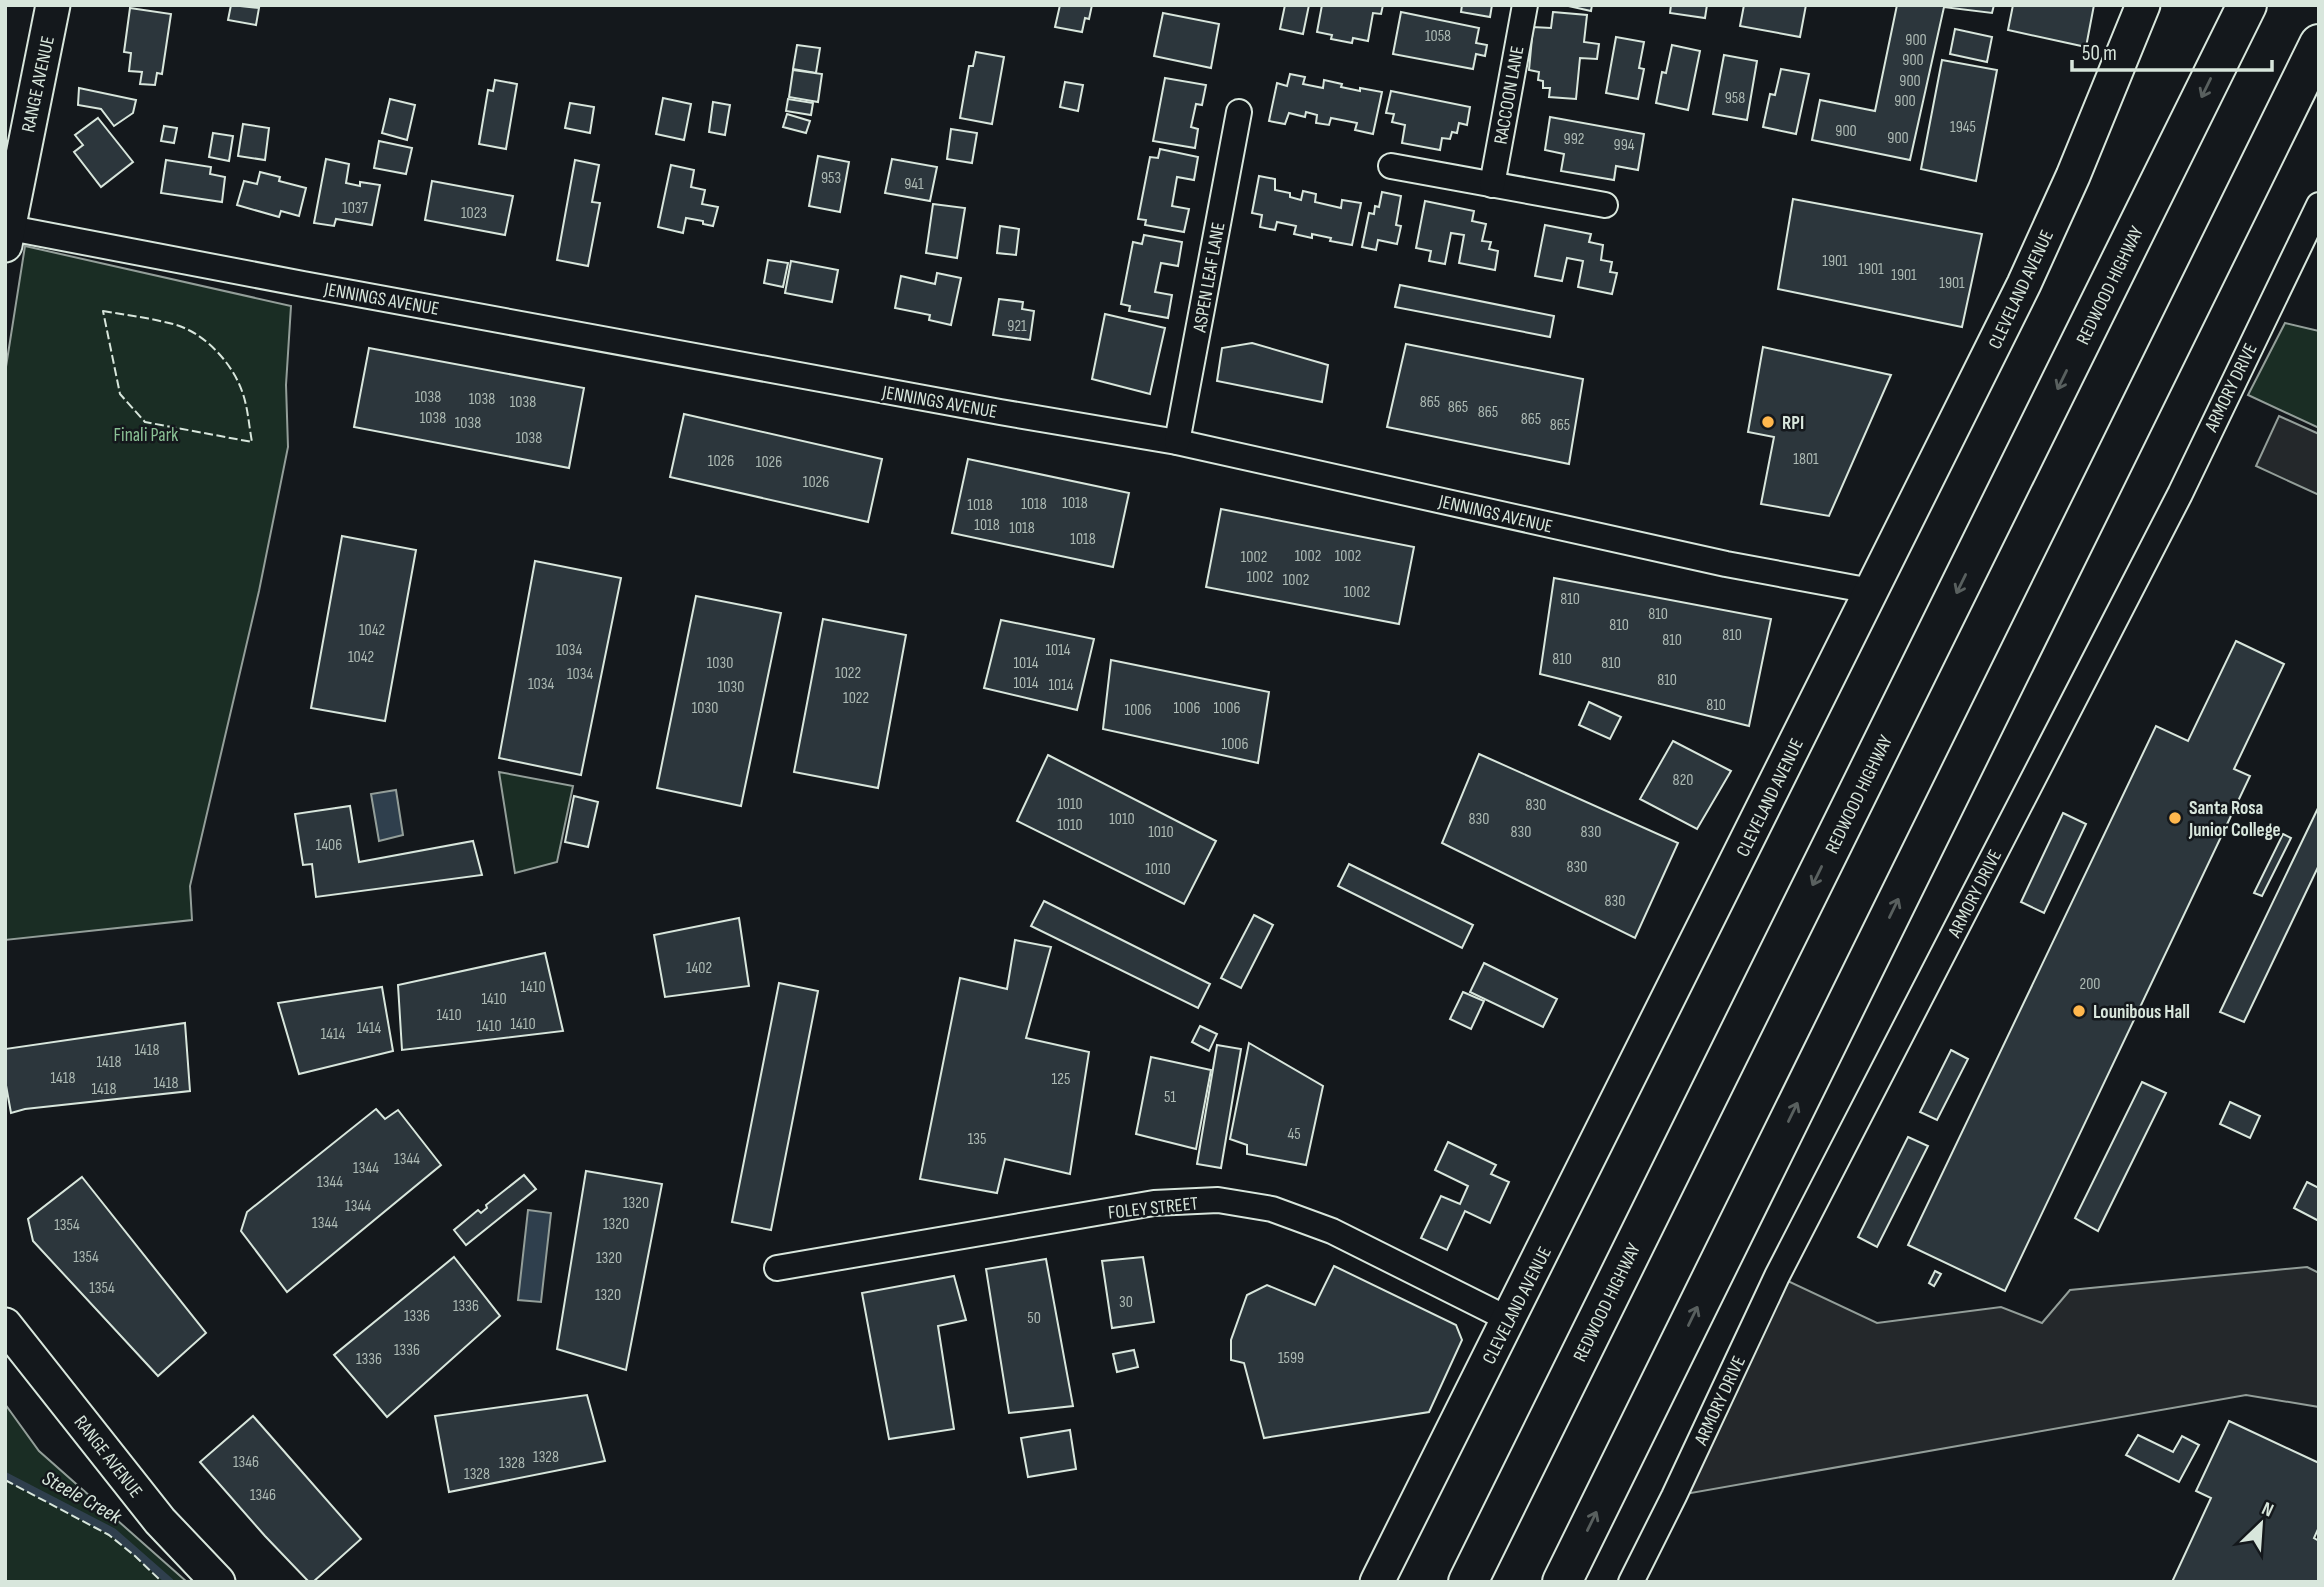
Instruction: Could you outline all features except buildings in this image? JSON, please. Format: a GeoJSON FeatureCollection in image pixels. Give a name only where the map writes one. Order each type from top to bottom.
{"type":"FeatureCollection","features":[{"type":"Feature","properties":{"kind":"highway","name":"REDWOOD HIGHWAY"},"geometry":{"type":"LineString","coordinates":[[1468,1582],[2247,5]]}},
{"type":"Feature","properties":{"kind":"highway"},"geometry":{"type":"LineString","coordinates":[[1562,1582],[2319,44]]}},
{"type":"Feature","properties":{"kind":"street","name":"RANGE AVENUE"},"geometry":{"type":"LineString","coordinates":[[6,233],[53,5]]}},
{"type":"Feature","properties":{"kind":"street","name":"RACCOON LANE"},"geometry":{"type":"LineString","coordinates":[[1492,185],[1525,5]]}},
{"type":"Feature","properties":{"kind":"street","name":"CLEVELAND AVENUE"},"geometry":{"type":"LineString","coordinates":[[1377,1582],[2033,264],[2073,176],[2143,5]]}},
{"type":"Feature","properties":{"kind":"street","name":"ASPEN LEAF LANE"},"geometry":{"type":"LineString","coordinates":[[1177,442],[1239,112]]}},
{"type":"Feature","properties":{"kind":"street"},"geometry":{"type":"LineString","coordinates":[[1391,166],[1605,205]]}},
{"type":"Feature","properties":{"kind":"street","name":"ARMORY DRIVE"},"geometry":{"type":"LineString","coordinates":[[1631,1582],[1777,1276],[2180,494],[2319,205]]}},
{"type":"Feature","properties":{"kind":"street","name":"JENNINGS AVENUE"},"geometry":{"type":"LineString","coordinates":[[6,233],[1177,442],[1726,564],[1871,591]]}},
{"type":"Feature","properties":{"kind":"street","name":"FOLEY STREET"},"geometry":{"type":"LineString","coordinates":[[777,1268],[1154,1203],[1217,1200],[1272,1209],[1332,1231],[1508,1319]]}},
{"type":"Feature","properties":{"kind":"street","name":"RANGE AVENUE"},"geometry":{"type":"LineString","coordinates":[[5,1325],[160,1521],[218,1582]]}},
{"type":"Feature","properties":{"kind":"green space","name":"Finali Park"},"geometry":{"type":"Polygon","coordinates":[[[25,246],[291,306],[286,385],[288,447],[259,591],[190,886],[192,920],[5,940],[5,373],[25,246]]]}},
{"type":"Feature","properties":{"kind":"green space"},"geometry":{"type":"Polygon","coordinates":[[[2285,323],[2319,331],[2319,428],[2248,395],[2285,323]]]}},
{"type":"Feature","properties":{"kind":"green space"},"geometry":{"type":"Polygon","coordinates":[[[499,772],[573,786],[557,862],[515,873],[499,772]]]}},
{"type":"Feature","properties":{"kind":"green space"},"geometry":{"type":"Polygon","coordinates":[[[5,1404],[39,1451],[187,1582],[5,1582],[5,1404]]]}},
{"type":"Feature","properties":{"kind":"shaded area"},"geometry":{"type":"Polygon","coordinates":[[[2279,416],[2319,434],[2319,495],[2256,466],[2279,416]]]}},
{"type":"Feature","properties":{"kind":"shaded area"},"geometry":{"type":"Polygon","coordinates":[[[2307,1267],[2319,1273],[2319,1407],[2246,1395],[1674,1496],[1777,1276],[1877,1323],[2001,1307],[2042,1323],[2070,1290],[2307,1267]]]}},
{"type":"Feature","properties":{"kind":"water"},"geometry":{"type":"Polygon","coordinates":[[[396,790],[403,835],[379,841],[371,794],[396,790]]]}},
{"type":"Feature","properties":{"kind":"water"},"geometry":{"type":"Polygon","coordinates":[[[528,1210],[551,1213],[541,1302],[518,1300],[528,1210]]]}},
{"type":"Feature","properties":{"kind":"waterway","name":"Steele Creek"},"geometry":{"type":"LineString","coordinates":[[5,1476],[113,1532],[170,1582]]}},
{"type":"Feature","properties":{"kind":"fence"},"geometry":{"type":"LineString","coordinates":[[103,311],[173,324],[206,341],[225,360],[238,382],[246,406],[252,442],[145,422],[120,394],[103,311]]}},
{"type":"Feature","properties":{"kind":"fence"},"geometry":{"type":"LineString","coordinates":[[5,1480],[109,1535],[162,1582]]}},
{"type":"Feature","properties":{"kind":"place","name":"RPI"},"geometry":{"type":"Point","coordinates":[1768,422]}},
{"type":"Feature","properties":{"kind":"place","name":"Santa Rosa Junior College"},"geometry":{"type":"Point","coordinates":[2175,818]}},
{"type":"Feature","properties":{"kind":"place","name":"Lounibous Hall"},"geometry":{"type":"Point","coordinates":[2079,1011]}}]}
